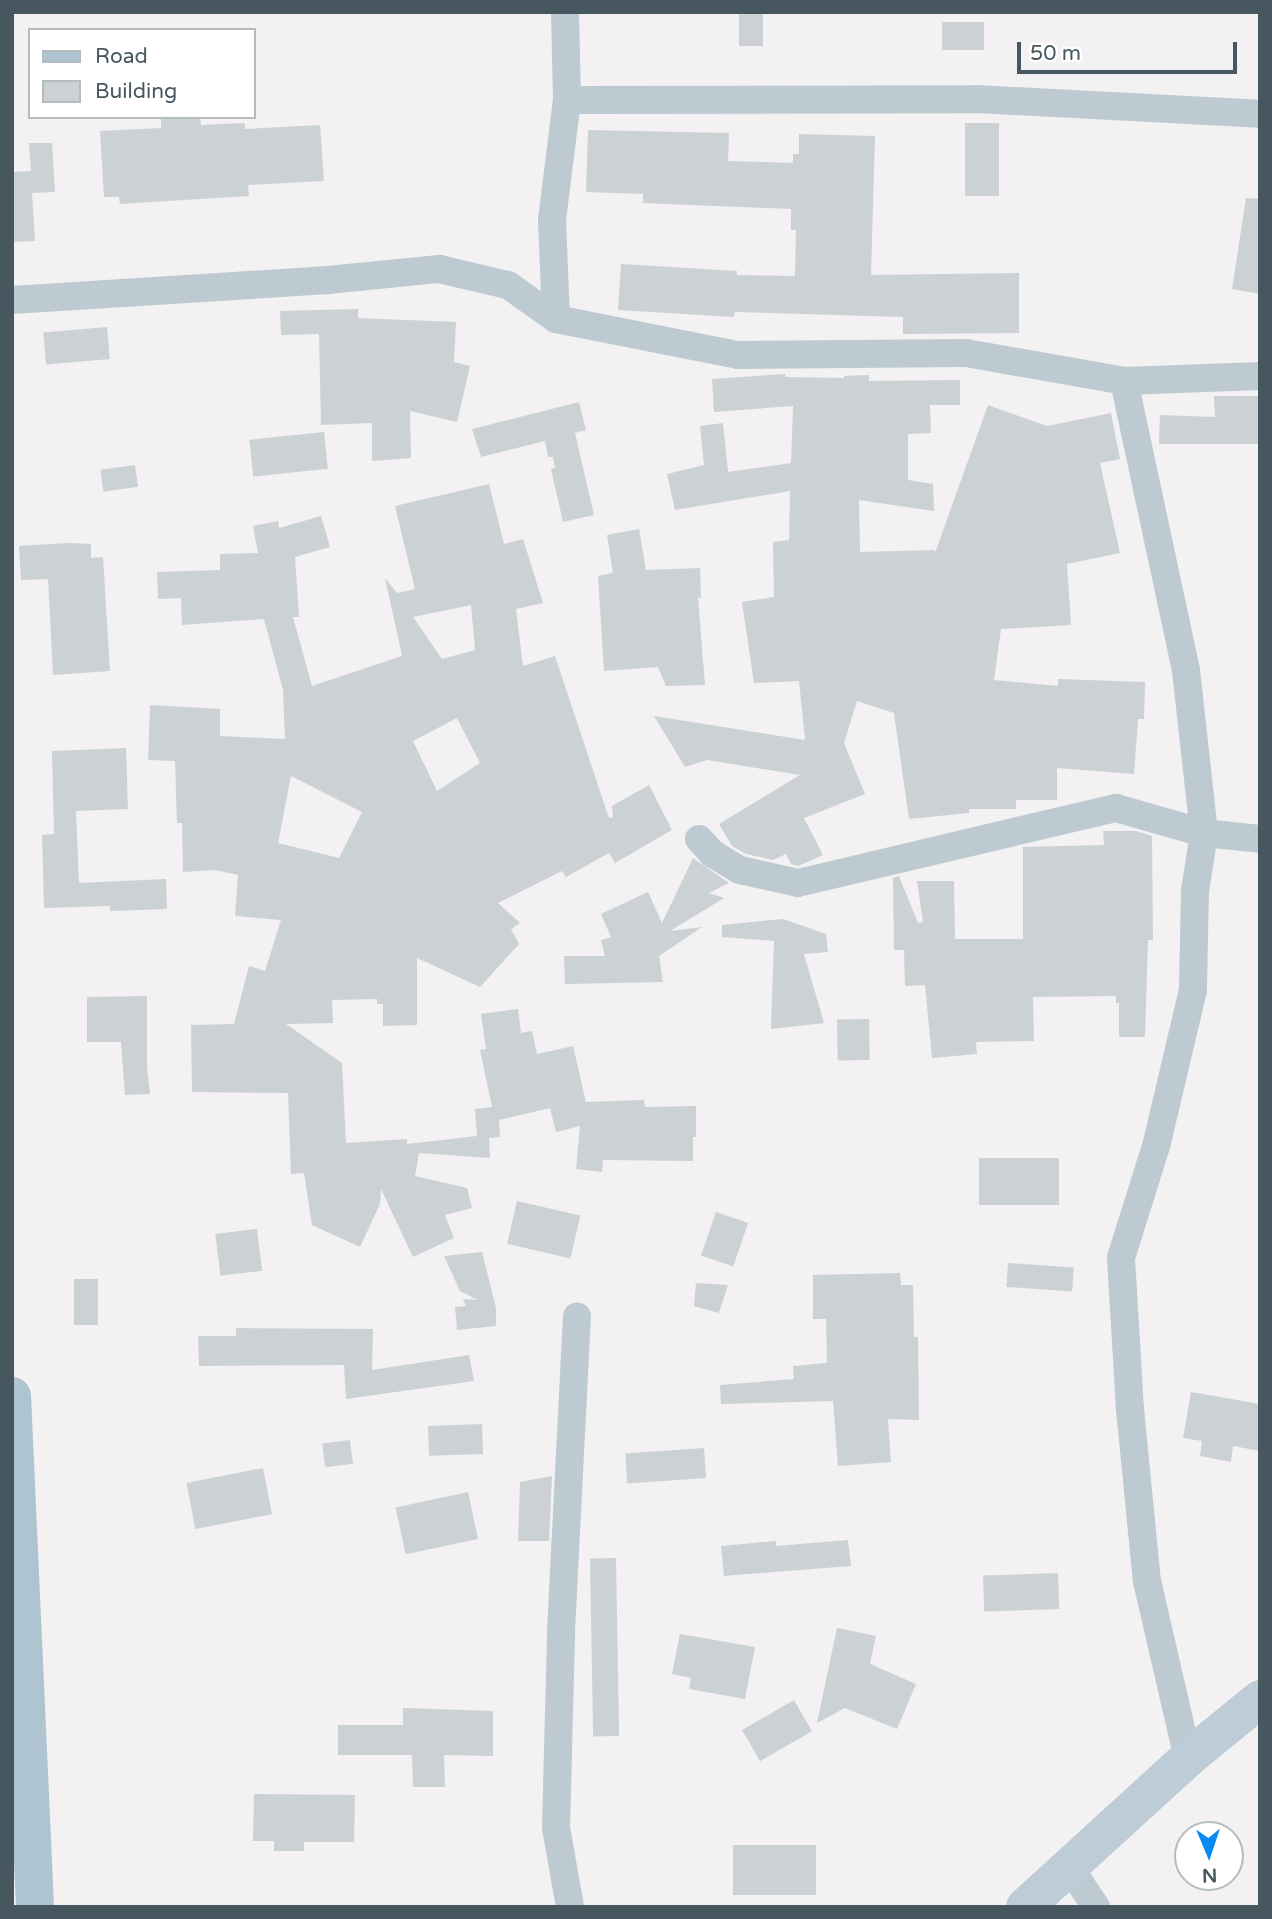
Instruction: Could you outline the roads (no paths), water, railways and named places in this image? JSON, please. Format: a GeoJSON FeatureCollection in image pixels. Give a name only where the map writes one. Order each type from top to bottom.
{"type":"FeatureCollection","features":[{"type":"Feature","properties":{"kind":"main road"},"geometry":{"type":"LineString","coordinates":[[12,1396],[14,1488],[35,1907]]}},
{"type":"Feature","properties":{"kind":"street"},"geometry":{"type":"LineString","coordinates":[[556,319],[552,220],[567,100],[565,12]]}},
{"type":"Feature","properties":{"kind":"street"},"geometry":{"type":"LineString","coordinates":[[567,100],[977,99],[1260,114]]}},
{"type":"Feature","properties":{"kind":"street"},"geometry":{"type":"LineString","coordinates":[[12,300],[328,280],[439,269],[508,285],[556,319],[738,355],[967,354],[1124,382],[1260,376]]}},
{"type":"Feature","properties":{"kind":"street"},"geometry":{"type":"LineString","coordinates":[[1124,382],[1186,670],[1204,832],[1195,891],[1193,990],[1156,1146],[1121,1258],[1130,1409],[1147,1581],[1188,1758]]}},
{"type":"Feature","properties":{"kind":"street"},"geometry":{"type":"LineString","coordinates":[[699,839],[713,854],[740,870],[799,883],[1116,808],[1204,832],[1260,839]]}},
{"type":"Feature","properties":{"kind":"street"},"geometry":{"type":"LineString","coordinates":[[570,1907],[556,1828],[561,1631],[577,1316]]}},
{"type":"Feature","properties":{"kind":"street"},"geometry":{"type":"LineString","coordinates":[[1025,1907],[1188,1758],[1260,1699]]}},
{"type":"Feature","properties":{"kind":"street"},"geometry":{"type":"LineString","coordinates":[[1070,1868],[1097,1907]]}}]}
